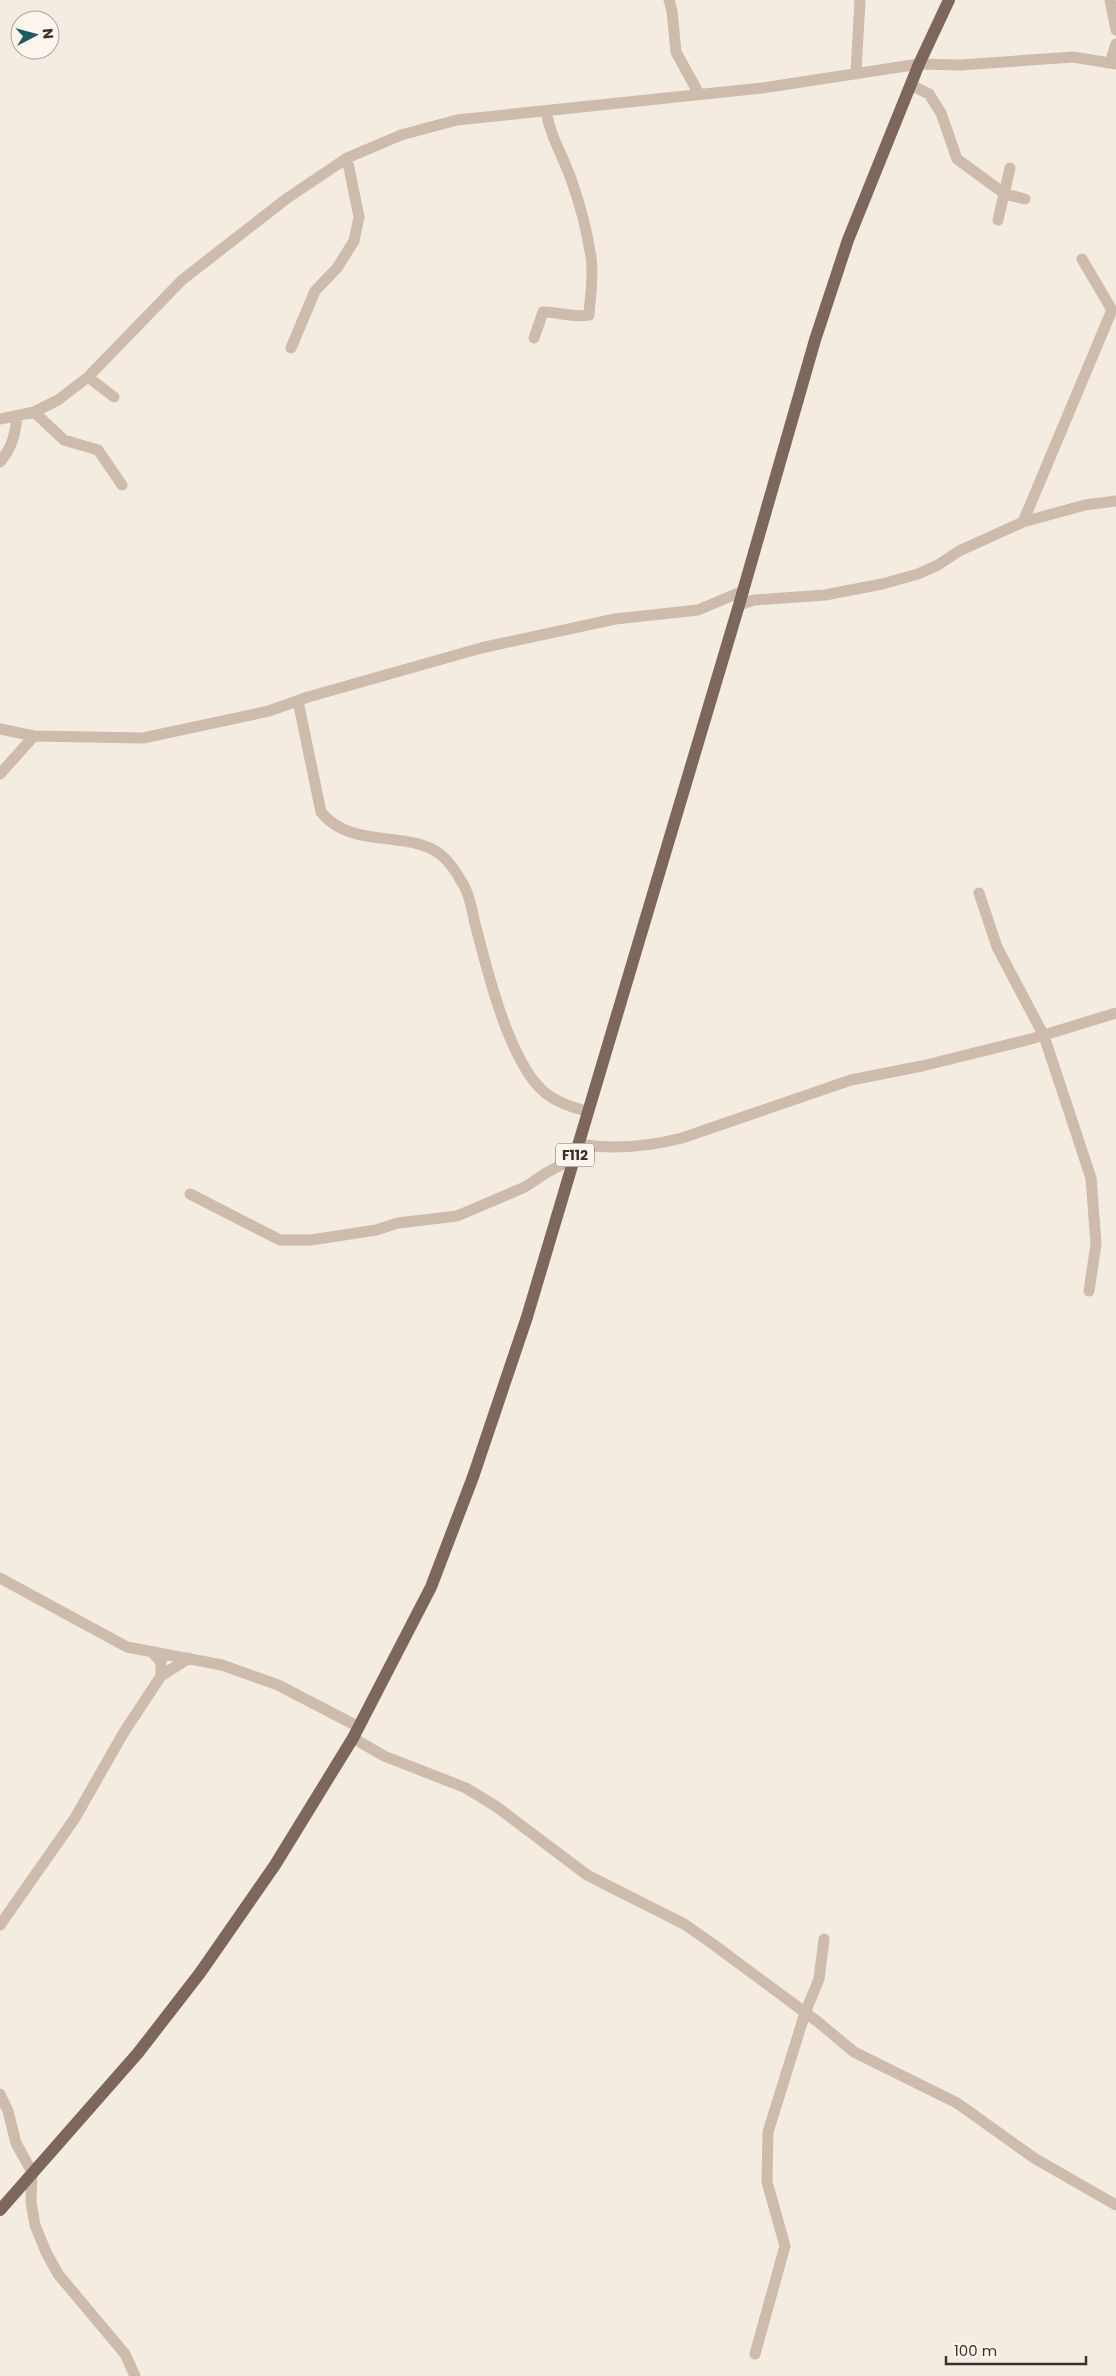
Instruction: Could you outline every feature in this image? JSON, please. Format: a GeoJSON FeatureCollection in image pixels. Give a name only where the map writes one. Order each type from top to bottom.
{"type":"FeatureCollection","features":[{"type":"Feature","properties":{"kind":"main road","name":"F112"},"geometry":{"type":"LineString","coordinates":[[0,2210],[138,2053],[200,1973],[275,1864],[356,1733],[431,1587],[473,1477],[527,1317],[739,605],[815,340],[848,240],[919,64],[949,0]]}},
{"type":"Feature","properties":{"kind":"street"},"geometry":{"type":"LineString","coordinates":[[669,0],[672,11],[676,52],[698,94]]}},
{"type":"Feature","properties":{"kind":"street"},"geometry":{"type":"LineString","coordinates":[[856,72],[860,0]]}},
{"type":"Feature","properties":{"kind":"street"},"geometry":{"type":"LineString","coordinates":[[1110,0],[1116,30]]}},
{"type":"Feature","properties":{"kind":"street"},"geometry":{"type":"LineString","coordinates":[[0,419],[34,412],[58,400],[88,377],[182,280],[286,199],[347,158],[401,134],[458,120],[762,88],[856,72],[919,64],[961,65],[1074,57],[1113,64],[1116,44]]}},
{"type":"Feature","properties":{"kind":"street"},"geometry":{"type":"LineString","coordinates":[[911,85],[929,94],[940,113],[957,160],[1005,194],[1024,199]]}},
{"type":"Feature","properties":{"kind":"street"},"geometry":{"type":"LineString","coordinates":[[534,338],[543,312],[559,312],[573,318],[589,315],[591,282],[591,258],[580,208],[570,176],[550,132],[546,111]]}},
{"type":"Feature","properties":{"kind":"street"},"geometry":{"type":"LineString","coordinates":[[290,348],[316,291],[337,268],[354,241],[359,217],[347,158]]}},
{"type":"Feature","properties":{"kind":"street"},"geometry":{"type":"LineString","coordinates":[[998,220],[1010,168]]}},
{"type":"Feature","properties":{"kind":"street"},"geometry":{"type":"LineString","coordinates":[[1023,522],[1112,310],[1082,259]]}},
{"type":"Feature","properties":{"kind":"street"},"geometry":{"type":"LineString","coordinates":[[88,377],[114,397]]}},
{"type":"Feature","properties":{"kind":"street"},"geometry":{"type":"LineString","coordinates":[[34,412],[64,440],[98,450],[122,485]]}},
{"type":"Feature","properties":{"kind":"street"},"geometry":{"type":"LineString","coordinates":[[0,462],[9,451],[14,438],[17,417]]}},
{"type":"Feature","properties":{"kind":"street"},"geometry":{"type":"LineString","coordinates":[[739,605],[754,600],[848,592],[918,574],[995,533],[1023,522],[1086,504],[1116,501]]}},
{"type":"Feature","properties":{"kind":"street"},"geometry":{"type":"LineString","coordinates":[[0,729],[34,736],[143,738],[269,711],[481,648],[615,619],[698,610],[743,591]]}},
{"type":"Feature","properties":{"kind":"street"},"geometry":{"type":"LineString","coordinates":[[298,701],[322,812],[327,819],[360,835],[427,847],[440,854],[451,865],[464,886],[472,905],[476,928],[505,1026],[524,1067],[540,1088],[555,1099],[587,1112]]}},
{"type":"Feature","properties":{"kind":"street"},"geometry":{"type":"LineString","coordinates":[[0,774],[34,736]]}},
{"type":"Feature","properties":{"kind":"street"},"geometry":{"type":"LineString","coordinates":[[979,892],[998,947],[1044,1036],[1091,1178],[1096,1244],[1089,1291]]}},
{"type":"Feature","properties":{"kind":"street"},"geometry":{"type":"LineString","coordinates":[[578,1144],[602,1148],[656,1144],[851,1080],[922,1066],[1044,1036],[1116,1013]]}},
{"type":"Feature","properties":{"kind":"street"},"geometry":{"type":"LineString","coordinates":[[190,1194],[280,1240],[311,1240],[376,1230],[398,1222],[457,1216],[526,1187],[546,1173],[574,1158]]}},
{"type":"Feature","properties":{"kind":"street"},"geometry":{"type":"LineString","coordinates":[[0,1578],[118,1643],[153,1653],[222,1664],[278,1685],[356,1733],[384,1756],[466,1788],[497,1807],[587,1875],[684,1924],[805,2013],[854,2052],[957,2103],[1034,2158],[1116,2205]]}},
{"type":"Feature","properties":{"kind":"street"},"geometry":{"type":"LineString","coordinates":[[153,1653],[161,1662],[161,1676]]}},
{"type":"Feature","properties":{"kind":"street"},"geometry":{"type":"LineString","coordinates":[[0,1925],[75,1818],[124,1732],[161,1676],[189,1658]]}},
{"type":"Feature","properties":{"kind":"street"},"geometry":{"type":"LineString","coordinates":[[756,2354],[785,2246],[767,2182],[768,2132],[805,2013],[818,1979],[824,1939]]}},
{"type":"Feature","properties":{"kind":"street"},"geometry":{"type":"LineString","coordinates":[[0,2094],[8,2111],[16,2143],[32,2172],[31,2202],[36,2225],[46,2252],[58,2274],[125,2354],[135,2376]]}},
{"type":"Feature","properties":{"kind":"street"},"geometry":{"type":"LineString","coordinates":[[13,2195],[31,2202]]}}]}
